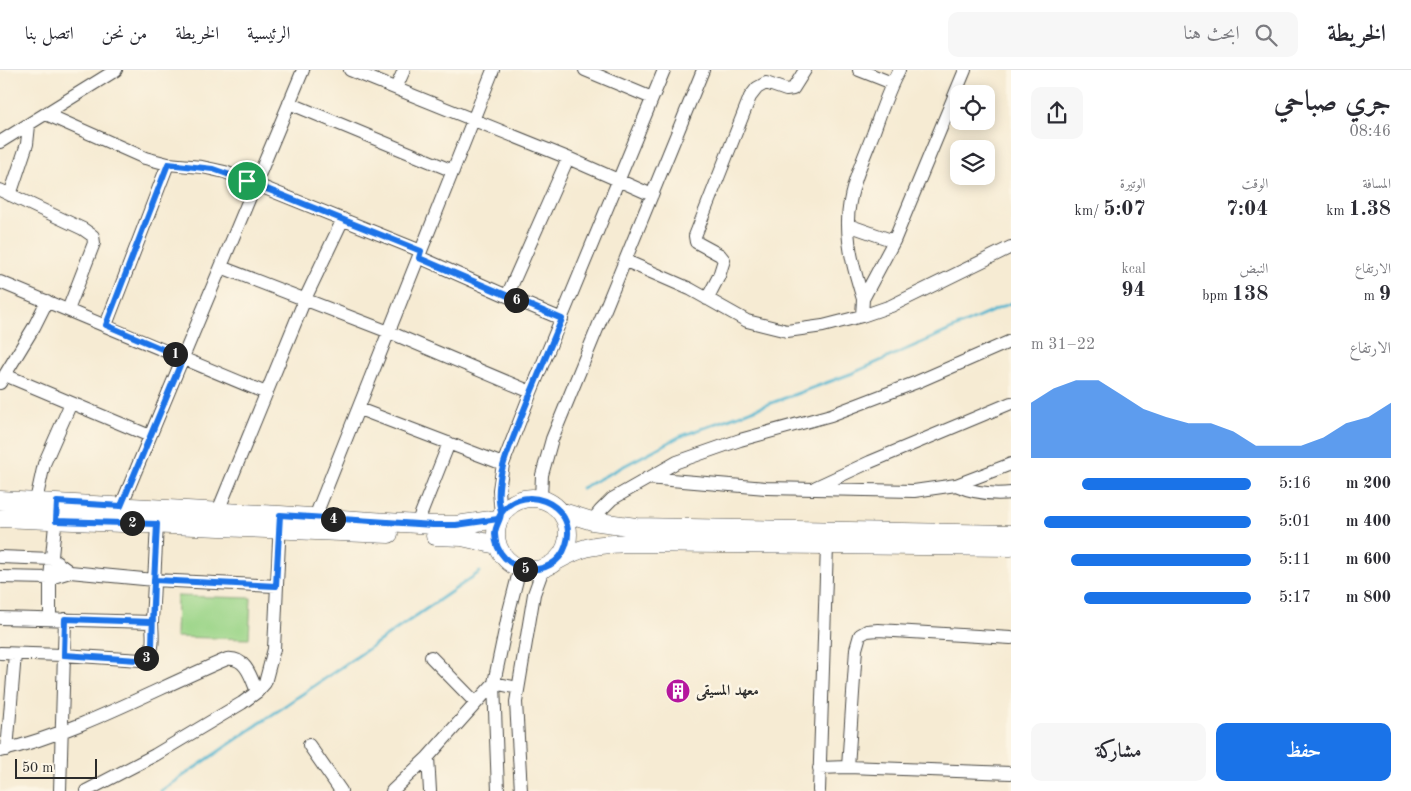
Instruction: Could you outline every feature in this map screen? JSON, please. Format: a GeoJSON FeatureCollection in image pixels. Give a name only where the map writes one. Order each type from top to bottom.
{"type":"FeatureCollection","features":[{"type":"Feature","properties":{"kind":"street"},"geometry":{"type":"LineString","coordinates":[[0,142],[116,70]]}},
{"type":"Feature","properties":{"kind":"street"},"geometry":{"type":"LineString","coordinates":[[121,506],[303,70]]}},
{"type":"Feature","properties":{"kind":"street"},"geometry":{"type":"LineString","coordinates":[[350,70],[568,158],[652,195]]}},
{"type":"Feature","properties":{"kind":"street"},"geometry":{"type":"LineString","coordinates":[[396,88],[404,70]]}},
{"type":"Feature","properties":{"kind":"street"},"geometry":{"type":"LineString","coordinates":[[315,517],[493,70]]}},
{"type":"Feature","properties":{"kind":"street"},"geometry":{"type":"LineString","coordinates":[[585,70],[652,98]]}},
{"type":"Feature","properties":{"kind":"street"},"geometry":{"type":"LineString","coordinates":[[500,517],[499,490],[503,464],[664,70]]}},
{"type":"Feature","properties":{"kind":"street"},"geometry":{"type":"LineString","coordinates":[[541,498],[542,475],[552,439],[703,70]]}},
{"type":"Feature","properties":{"kind":"street"},"geometry":{"type":"LineString","coordinates":[[707,299],[719,276],[724,260],[720,255],[696,242],[695,236],[750,97],[758,88],[766,84],[792,90],[805,70]]}},
{"type":"Feature","properties":{"kind":"street"},"geometry":{"type":"LineString","coordinates":[[859,70],[892,83]]}},
{"type":"Feature","properties":{"kind":"street"},"geometry":{"type":"LineString","coordinates":[[862,316],[863,299],[853,268],[848,225],[851,196],[898,70]]}},
{"type":"Feature","properties":{"kind":"street"},"geometry":{"type":"LineString","coordinates":[[863,299],[894,241],[966,70]]}},
{"type":"Feature","properties":{"kind":"street"},"geometry":{"type":"LineString","coordinates":[[289,103],[453,171]]}},
{"type":"Feature","properties":{"kind":"street"},"geometry":{"type":"LineString","coordinates":[[46,114],[145,158],[168,164],[213,169],[343,219],[507,296],[562,319]]}},
{"type":"Feature","properties":{"kind":"street"},"geometry":{"type":"LineString","coordinates":[[29,125],[27,144],[5,193],[82,228],[93,236],[94,242],[68,310]]}},
{"type":"Feature","properties":{"kind":"street"},"geometry":{"type":"LineString","coordinates":[[507,296],[568,158]]}},
{"type":"Feature","properties":{"kind":"street"},"geometry":{"type":"LineString","coordinates":[[106,325],[168,164]]}},
{"type":"Feature","properties":{"kind":"street"},"geometry":{"type":"LineString","coordinates":[[218,511],[305,299],[343,219]]}},
{"type":"Feature","properties":{"kind":"street"},"geometry":{"type":"LineString","coordinates":[[848,225],[894,241]]}},
{"type":"Feature","properties":{"kind":"street"},"geometry":{"type":"LineString","coordinates":[[626,261],[674,282],[747,321],[787,331],[823,326],[891,306],[1011,247]]}},
{"type":"Feature","properties":{"kind":"street"},"geometry":{"type":"LineString","coordinates":[[221,267],[389,332],[531,392]]}},
{"type":"Feature","properties":{"kind":"street"},"geometry":{"type":"LineString","coordinates":[[0,282],[266,393]]}},
{"type":"Feature","properties":{"kind":"street"},"geometry":{"type":"LineString","coordinates":[[47,301],[34,327],[2,379],[71,403],[150,436]]}},
{"type":"Feature","properties":{"kind":"street"},"geometry":{"type":"LineString","coordinates":[[592,521],[612,500],[677,462],[704,451],[831,416],[918,382],[1011,342]]}},
{"type":"Feature","properties":{"kind":"street"},"geometry":{"type":"LineString","coordinates":[[32,520],[44,464],[71,403]]}},
{"type":"Feature","properties":{"kind":"street"},"geometry":{"type":"LineString","coordinates":[[811,490],[870,462],[1011,403]]}},
{"type":"Feature","properties":{"kind":"street"},"geometry":{"type":"LineString","coordinates":[[359,408],[503,464]]}},
{"type":"Feature","properties":{"kind":"street"},"geometry":{"type":"LineString","coordinates":[[417,524],[448,443]]}},
{"type":"Feature","properties":{"kind":"street"},"geometry":{"type":"LineString","coordinates":[[648,478],[766,488],[914,491],[934,490],[956,485],[1011,464]]}},
{"type":"Feature","properties":{"kind":"street"},"geometry":{"type":"LineString","coordinates":[[956,485],[982,494],[1011,493]]}},
{"type":"Feature","properties":{"kind":"street"},"geometry":{"type":"LineString","coordinates":[[1011,534],[636,527],[592,521],[560,510],[541,498],[530,497],[508,505],[500,517],[495,534],[497,545],[502,555],[510,563],[520,568],[531,570],[548,566],[575,550],[585,547],[626,543],[1011,548]]}},
{"type":"Feature","properties":{"kind":"street"},"geometry":{"type":"LineString","coordinates":[[0,500],[218,511],[279,522],[462,538],[497,545]]}},
{"type":"Feature","properties":{"kind":"street"},"geometry":{"type":"LineString","coordinates":[[50,618],[50,578],[57,502]]}},
{"type":"Feature","properties":{"kind":"street"},"geometry":{"type":"LineString","coordinates":[[521,791],[516,702],[534,594],[548,566],[561,555],[567,544],[568,532],[566,521],[560,510]]}},
{"type":"Feature","properties":{"kind":"street"},"geometry":{"type":"LineString","coordinates":[[0,518],[157,524],[279,522],[315,517],[456,525],[500,517]]}},
{"type":"Feature","properties":{"kind":"street"},"geometry":{"type":"LineString","coordinates":[[86,791],[155,755],[257,692],[265,683],[274,649],[279,522]]}},
{"type":"Feature","properties":{"kind":"street"},"geometry":{"type":"LineString","coordinates":[[0,653],[144,659],[152,650],[157,524]]}},
{"type":"Feature","properties":{"kind":"street"},"geometry":{"type":"LineString","coordinates":[[819,791],[827,546]]}},
{"type":"Feature","properties":{"kind":"street"},"geometry":{"type":"LineString","coordinates":[[0,557],[52,559],[70,572]]}},
{"type":"Feature","properties":{"kind":"street"},"geometry":{"type":"LineString","coordinates":[[498,791],[494,684],[508,611],[520,568]]}},
{"type":"Feature","properties":{"kind":"street"},"geometry":{"type":"LineString","coordinates":[[0,577],[50,578],[70,572],[154,580],[276,586]]}},
{"type":"Feature","properties":{"kind":"street"},"geometry":{"type":"LineString","coordinates":[[0,618],[152,622]]}},
{"type":"Feature","properties":{"kind":"street"},"geometry":{"type":"LineString","coordinates":[[60,791],[65,619]]}},
{"type":"Feature","properties":{"kind":"street"},"geometry":{"type":"LineString","coordinates":[[848,767],[856,650],[860,635],[867,631],[878,630],[1011,638]]}},
{"type":"Feature","properties":{"kind":"street"},"geometry":{"type":"LineString","coordinates":[[15,654],[3,751],[62,732],[227,659],[241,661],[257,692]]}},
{"type":"Feature","properties":{"kind":"street"},"geometry":{"type":"LineString","coordinates":[[431,657],[476,703]]}},
{"type":"Feature","properties":{"kind":"street"},"geometry":{"type":"LineString","coordinates":[[494,684],[518,688]]}},
{"type":"Feature","properties":{"kind":"street"},"geometry":{"type":"LineString","coordinates":[[392,791],[428,757],[494,684]]}},
{"type":"Feature","properties":{"kind":"street"},"geometry":{"type":"LineString","coordinates":[[309,746],[341,791]]}},
{"type":"Feature","properties":{"kind":"street"},"geometry":{"type":"LineString","coordinates":[[428,757],[430,791]]}},
{"type":"Feature","properties":{"kind":"street"},"geometry":{"type":"LineString","coordinates":[[819,768],[848,767],[1011,773]]}},
{"type":"Feature","properties":{"kind":"green space"},"geometry":{"type":"Polygon","coordinates":[[[177,596],[251,598],[249,639],[176,637],[177,596]]]}},
{"type":"Feature","properties":{"kind":"waterway"},"geometry":{"type":"LineString","coordinates":[[582,488],[679,437],[853,373],[1011,303]]}},
{"type":"Feature","properties":{"kind":"waterway"},"geometry":{"type":"LineString","coordinates":[[161,791],[480,572]]}},
{"type":"Feature","properties":{"kind":"place","name":"معهد المسيقى"},"geometry":{"type":"Point","coordinates":[678,691]}},
{"type":"Feature","properties":{"kind":"route"},"geometry":{"type":"LineString","coordinates":[[247,181],[213,169],[168,164],[106,325],[183,358],[121,506],[57,502],[56,521],[157,524],[154,580],[152,622],[65,619],[64,655],[137,660],[147,657],[152,650],[154,580],[276,586],[280,515],[456,525],[498,519],[508,505],[518,500],[530,497],[541,498],[560,510],[566,521],[568,532],[567,544],[561,555],[553,563],[543,568],[531,570],[520,568],[510,563],[502,555],[497,545],[495,534],[496,524],[498,519],[501,514],[499,490],[503,464],[562,319],[419,258],[421,251],[247,181]]}}]}
